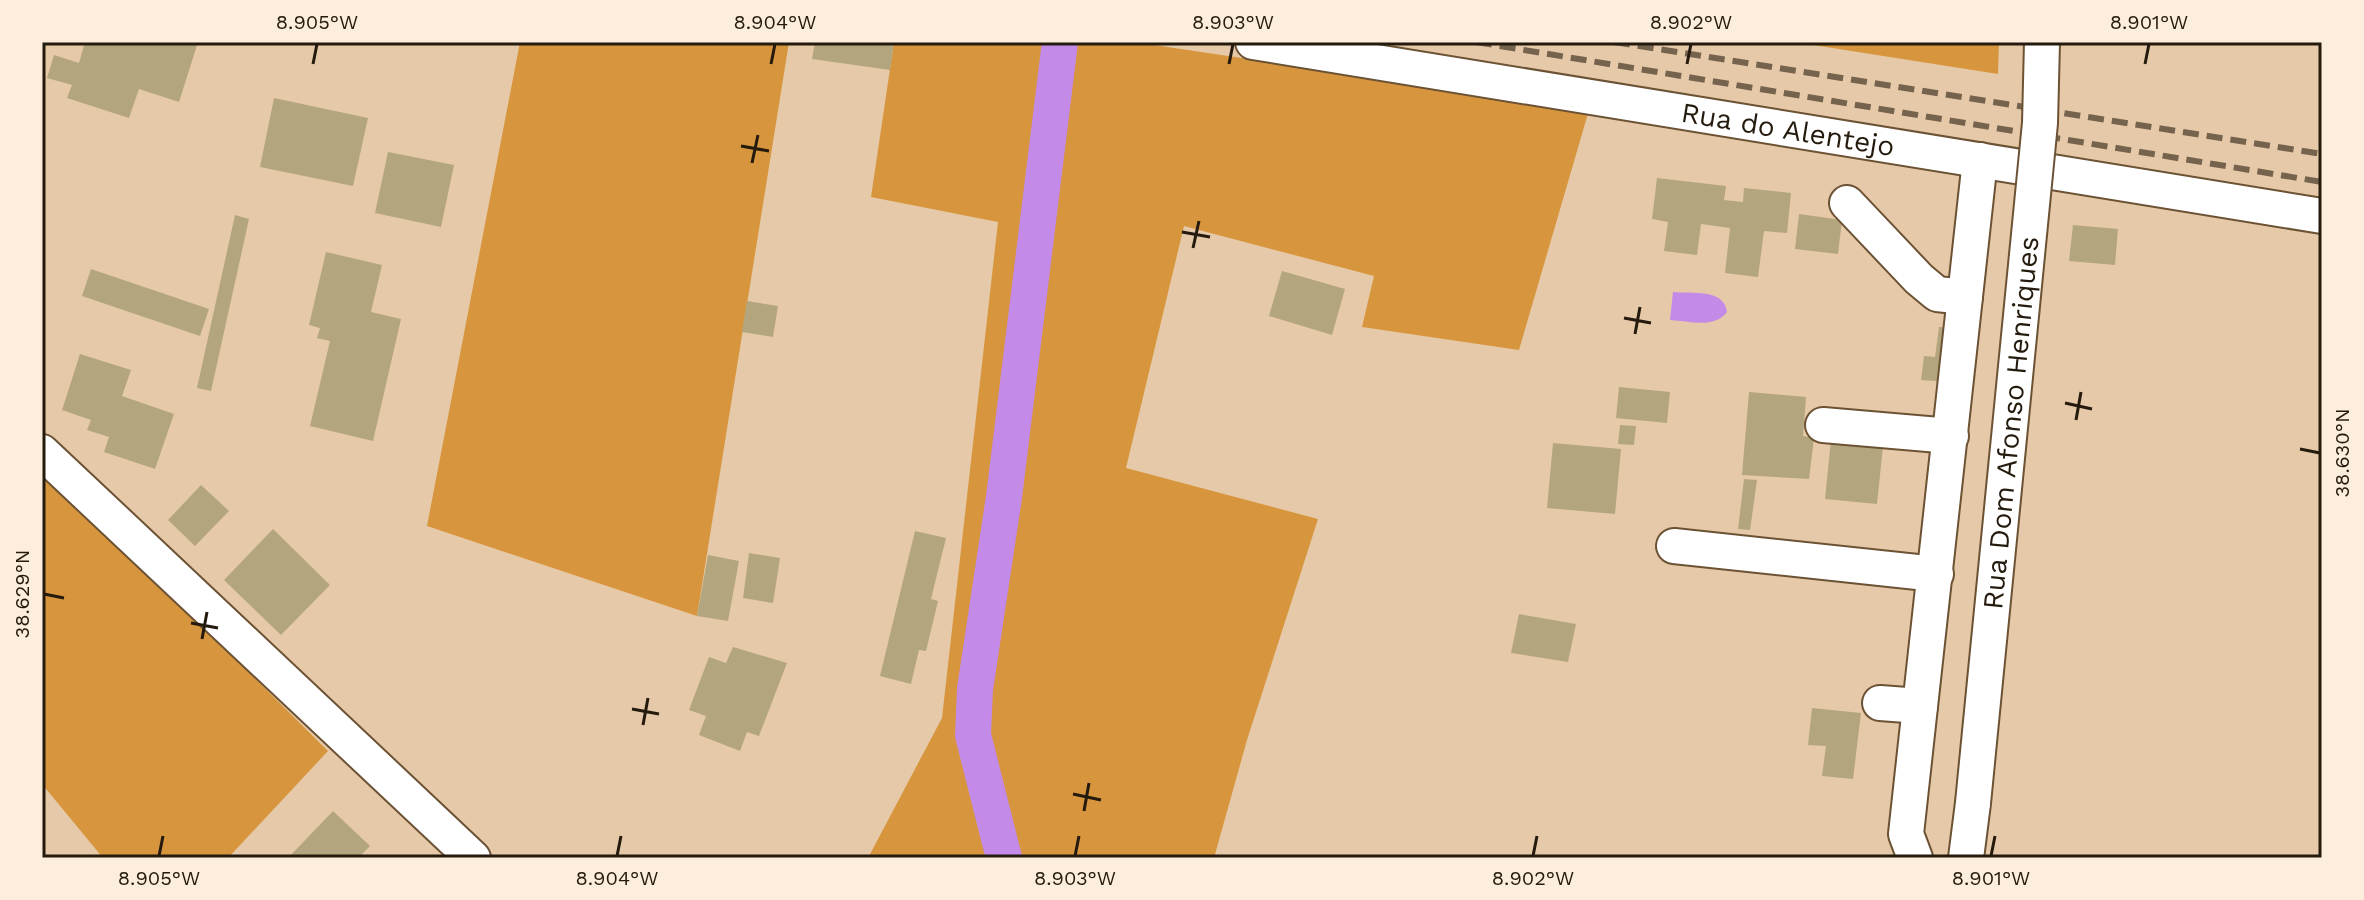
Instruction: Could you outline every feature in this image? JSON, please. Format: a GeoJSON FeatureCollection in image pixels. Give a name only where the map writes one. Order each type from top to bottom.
{"type":"FeatureCollection","features":[{"type":"Feature","properties":{"kind":"street","name":"Rua do Alentejo"},"geometry":{"type":"LineString","coordinates":[[1253,42],[2322,216]]}},
{"type":"Feature","properties":{"kind":"street","name":"Rua Dom Afonso Henriques"},"geometry":{"type":"LineString","coordinates":[[1966,858],[2040,123],[2042,42]]}},
{"type":"Feature","properties":{"kind":"street"},"geometry":{"type":"LineString","coordinates":[[1915,858],[1906,834],[1980,160]]}},
{"type":"Feature","properties":{"kind":"street"},"geometry":{"type":"LineString","coordinates":[[1847,203],[1937,294],[1965,297]]}},
{"type":"Feature","properties":{"kind":"street"},"geometry":{"type":"LineString","coordinates":[[1823,425],[1951,436]]}},
{"type":"Feature","properties":{"kind":"street"},"geometry":{"type":"LineString","coordinates":[[42,452],[473,858]]}},
{"type":"Feature","properties":{"kind":"street"},"geometry":{"type":"LineString","coordinates":[[1674,546],[1936,574]]}},
{"type":"Feature","properties":{"kind":"street"},"geometry":{"type":"LineString","coordinates":[[1880,703],[1920,706]]}},
{"type":"Feature","properties":{"kind":"shaded area"},"geometry":{"type":"Polygon","coordinates":[[[520,42],[789,42],[697,616],[427,526],[520,42]]]}},
{"type":"Feature","properties":{"kind":"shaded area"},"geometry":{"type":"Polygon","coordinates":[[[894,42],[1134,42],[1589,110],[1519,350],[1362,327],[1374,276],[1184,226],[1126,468],[1318,519],[1247,740],[1214,858],[868,858],[942,718],[998,222],[871,197],[894,42]]]}},
{"type":"Feature","properties":{"kind":"shaded area"},"geometry":{"type":"Polygon","coordinates":[[[1794,42],[1999,42],[1998,74],[1794,42]]]}},
{"type":"Feature","properties":{"kind":"shaded area"},"geometry":{"type":"Polygon","coordinates":[[[1673,292],[1714,296],[1725,304],[1727,312],[1709,322],[1670,320],[1673,292]]]}},
{"type":"Feature","properties":{"kind":"shaded area"},"geometry":{"type":"Polygon","coordinates":[[[42,467],[328,751],[228,858],[103,858],[42,784],[42,467]]]}},
{"type":"Feature","properties":{"kind":"building"},"geometry":{"type":"Polygon","coordinates":[[[85,42],[198,42],[179,102],[139,89],[129,118],[67,98],[72,85],[47,78],[54,55],[79,63],[85,42]]]}},
{"type":"Feature","properties":{"kind":"building"},"geometry":{"type":"Polygon","coordinates":[[[815,42],[894,42],[890,70],[812,59],[815,42]]]}},
{"type":"Feature","properties":{"kind":"building"},"geometry":{"type":"Polygon","coordinates":[[[274,98],[368,118],[353,186],[260,167],[274,98]]]}},
{"type":"Feature","properties":{"kind":"building"},"geometry":{"type":"Polygon","coordinates":[[[388,152],[454,165],[441,227],[375,213],[388,152]]]}},
{"type":"Feature","properties":{"kind":"building"},"geometry":{"type":"Polygon","coordinates":[[[1657,178],[1726,186],[1724,200],[1743,202],[1744,188],[1791,193],[1787,233],[1764,231],[1758,277],[1725,273],[1730,228],[1701,224],[1697,255],[1664,251],[1668,222],[1652,219],[1657,178]]]}},
{"type":"Feature","properties":{"kind":"building"},"geometry":{"type":"Polygon","coordinates":[[[1799,214],[1842,220],[1838,254],[1795,249],[1799,214]]]}},
{"type":"Feature","properties":{"kind":"building"},"geometry":{"type":"Polygon","coordinates":[[[235,215],[249,219],[211,391],[197,388],[235,215]]]}},
{"type":"Feature","properties":{"kind":"building"},"geometry":{"type":"Polygon","coordinates":[[[2073,225],[2118,229],[2115,265],[2069,261],[2073,225]]]}},
{"type":"Feature","properties":{"kind":"building"},"geometry":{"type":"Polygon","coordinates":[[[326,252],[382,265],[371,312],[401,319],[373,441],[310,426],[330,341],[317,338],[320,328],[309,325],[326,252]]]}},
{"type":"Feature","properties":{"kind":"building"},"geometry":{"type":"Polygon","coordinates":[[[91,269],[209,309],[200,336],[82,296],[91,269]]]}},
{"type":"Feature","properties":{"kind":"building"},"geometry":{"type":"Polygon","coordinates":[[[1282,271],[1345,289],[1332,335],[1269,316],[1282,271]]]}},
{"type":"Feature","properties":{"kind":"building"},"geometry":{"type":"Polygon","coordinates":[[[747,301],[778,306],[773,337],[742,332],[747,301]]]}},
{"type":"Feature","properties":{"kind":"building"},"geometry":{"type":"Polygon","coordinates":[[[1939,327],[1958,328],[1952,382],[1921,380],[1924,356],[1935,357],[1939,327]]]}},
{"type":"Feature","properties":{"kind":"building"},"geometry":{"type":"Polygon","coordinates":[[[80,354],[131,370],[122,396],[174,414],[155,469],[104,452],[109,437],[87,430],[91,420],[62,410],[80,354]]]}},
{"type":"Feature","properties":{"kind":"building"},"geometry":{"type":"Polygon","coordinates":[[[1619,387],[1670,392],[1667,423],[1616,418],[1619,387]]]}},
{"type":"Feature","properties":{"kind":"building"},"geometry":{"type":"Polygon","coordinates":[[[1749,392],[1806,397],[1803,436],[1814,438],[1809,479],[1742,475],[1749,392]]]}},
{"type":"Feature","properties":{"kind":"building"},"geometry":{"type":"Polygon","coordinates":[[[1620,425],[1636,426],[1634,445],[1618,444],[1620,425]]]}},
{"type":"Feature","properties":{"kind":"building"},"geometry":{"type":"Polygon","coordinates":[[[1831,440],[1883,446],[1877,504],[1825,499],[1831,440]]]}},
{"type":"Feature","properties":{"kind":"building"},"geometry":{"type":"Polygon","coordinates":[[[1553,443],[1621,449],[1615,514],[1547,508],[1553,443]]]}},
{"type":"Feature","properties":{"kind":"building"},"geometry":{"type":"Polygon","coordinates":[[[1744,479],[1757,480],[1750,530],[1738,529],[1744,479]]]}},
{"type":"Feature","properties":{"kind":"building"},"geometry":{"type":"Polygon","coordinates":[[[201,485],[229,511],[195,546],[168,520],[201,485]]]}},
{"type":"Feature","properties":{"kind":"building"},"geometry":{"type":"Polygon","coordinates":[[[273,529],[330,585],[281,635],[224,580],[273,529]]]}},
{"type":"Feature","properties":{"kind":"building"},"geometry":{"type":"Polygon","coordinates":[[[915,531],[946,538],[931,599],[938,601],[926,651],[919,650],[911,684],[880,676],[915,531]]]}},
{"type":"Feature","properties":{"kind":"building"},"geometry":{"type":"Polygon","coordinates":[[[749,553],[780,558],[773,603],[743,598],[749,553]]]}},
{"type":"Feature","properties":{"kind":"building"},"geometry":{"type":"Polygon","coordinates":[[[708,555],[739,561],[728,621],[697,616],[708,555]]]}},
{"type":"Feature","properties":{"kind":"building"},"geometry":{"type":"Polygon","coordinates":[[[1519,614],[1576,624],[1568,662],[1511,653],[1519,614]]]}},
{"type":"Feature","properties":{"kind":"building"},"geometry":{"type":"Polygon","coordinates":[[[733,647],[787,663],[759,736],[747,732],[740,751],[699,735],[706,716],[689,710],[709,657],[726,663],[733,647]]]}},
{"type":"Feature","properties":{"kind":"building"},"geometry":{"type":"Polygon","coordinates":[[[1812,708],[1861,713],[1853,779],[1822,776],[1826,746],[1808,745],[1812,708]]]}},
{"type":"Feature","properties":{"kind":"building"},"geometry":{"type":"Polygon","coordinates":[[[333,811],[370,846],[361,855],[364,858],[288,858],[333,811]]]}},
{"type":"Feature","properties":{"kind":"waterway"},"geometry":{"type":"LineString","coordinates":[[1004,858],[973,735],[975,689],[1004,497],[1060,42]]}},
{"type":"Feature","properties":{"kind":"railway"},"geometry":{"type":"LineString","coordinates":[[1476,42],[2322,182]]}},
{"type":"Feature","properties":{"kind":"railway"},"geometry":{"type":"LineString","coordinates":[[1614,42],[2322,154]]}}]}
